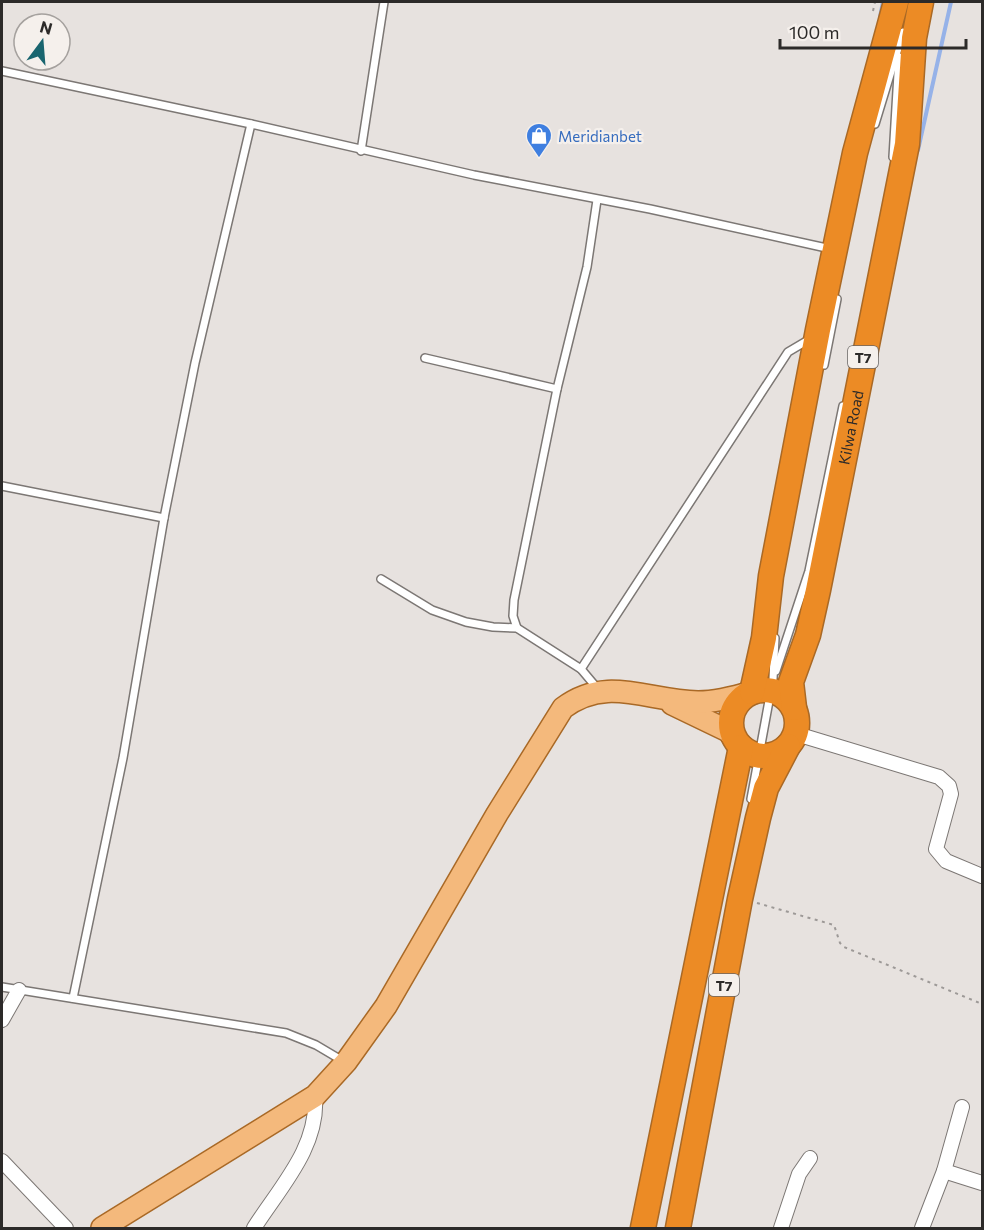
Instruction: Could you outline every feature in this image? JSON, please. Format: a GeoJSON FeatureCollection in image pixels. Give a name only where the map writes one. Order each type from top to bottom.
{"type":"FeatureCollection","features":[{"type":"Feature","properties":{"kind":"highway"},"geometry":{"type":"LineString","coordinates":[[765,687],[764,638],[771,576],[818,330],[855,153],[896,2]]}},
{"type":"Feature","properties":{"kind":"highway","name":"Kilwa Road"},"geometry":{"type":"LineString","coordinates":[[794,728],[791,682],[808,635],[818,590],[907,144],[914,38],[921,2]]}},
{"type":"Feature","properties":{"kind":"highway"},"geometry":{"type":"LineString","coordinates":[[765,687],[787,698],[794,728],[771,756],[750,752],[735,739],[731,725],[733,711],[741,699],[765,687]]}},
{"type":"Feature","properties":{"kind":"highway","name":"T7"},"geometry":{"type":"LineString","coordinates":[[678,1228],[740,899],[766,788],[794,728]]}},
{"type":"Feature","properties":{"kind":"highway","name":"T7"},"geometry":{"type":"LineString","coordinates":[[643,1228],[750,752]]}},
{"type":"Feature","properties":{"kind":"main road"},"geometry":{"type":"LineString","coordinates":[[102,1228],[315,1096],[346,1062],[386,1006],[497,814],[563,708],[580,696],[599,690],[699,702],[732,698],[765,687]]}},
{"type":"Feature","properties":{"kind":"main road"},"geometry":{"type":"LineString","coordinates":[[662,699],[728,730],[750,752]]}},
{"type":"Feature","properties":{"kind":"street"},"geometry":{"type":"LineString","coordinates":[[794,728],[800,735],[939,777],[949,786],[951,794],[936,849],[939,856],[982,876]]}},
{"type":"Feature","properties":{"kind":"street"},"geometry":{"type":"LineString","coordinates":[[2,1020],[19,990]]}},
{"type":"Feature","properties":{"kind":"street"},"geometry":{"type":"LineString","coordinates":[[255,1228],[299,1163],[316,1113],[315,1096]]}},
{"type":"Feature","properties":{"kind":"street"},"geometry":{"type":"LineString","coordinates":[[922,1228],[944,1171],[962,1107]]}},
{"type":"Feature","properties":{"kind":"street"},"geometry":{"type":"LineString","coordinates":[[782,1228],[799,1174],[810,1158]]}},
{"type":"Feature","properties":{"kind":"street"},"geometry":{"type":"LineString","coordinates":[[2,1161],[66,1228]]}},
{"type":"Feature","properties":{"kind":"street"},"geometry":{"type":"LineString","coordinates":[[944,1171],[982,1183]]}},
{"type":"Feature","properties":{"kind":"lane"},"geometry":{"type":"LineString","coordinates":[[361,151],[384,2]]}},
{"type":"Feature","properties":{"kind":"lane"},"geometry":{"type":"LineString","coordinates":[[871,136],[900,48],[905,25]]}},
{"type":"Feature","properties":{"kind":"lane"},"geometry":{"type":"LineString","coordinates":[[891,169],[900,48]]}},
{"type":"Feature","properties":{"kind":"lane"},"geometry":{"type":"LineString","coordinates":[[2,71],[251,124],[361,151],[680,215],[836,251]]}},
{"type":"Feature","properties":{"kind":"lane"},"geometry":{"type":"LineString","coordinates":[[73,998],[123,758],[164,518],[204,320],[251,124]]}},
{"type":"Feature","properties":{"kind":"lane"},"geometry":{"type":"LineString","coordinates":[[517,628],[513,616],[514,600],[557,389],[587,267],[597,200]]}},
{"type":"Feature","properties":{"kind":"lane"},"geometry":{"type":"LineString","coordinates":[[823,368],[839,287]]}},
{"type":"Feature","properties":{"kind":"lane"},"geometry":{"type":"LineString","coordinates":[[581,669],[788,351],[809,339],[818,330]]}},
{"type":"Feature","properties":{"kind":"lane"},"geometry":{"type":"LineString","coordinates":[[425,358],[557,389]]}},
{"type":"Feature","properties":{"kind":"lane"},"geometry":{"type":"LineString","coordinates":[[765,687],[809,572],[844,399]]}},
{"type":"Feature","properties":{"kind":"lane"},"geometry":{"type":"LineString","coordinates":[[2,486],[164,518]]}},
{"type":"Feature","properties":{"kind":"lane"},"geometry":{"type":"LineString","coordinates":[[381,579],[432,610],[466,622],[493,627],[517,628],[581,669],[599,690]]}},
{"type":"Feature","properties":{"kind":"lane"},"geometry":{"type":"LineString","coordinates":[[751,802],[750,752],[776,625]]}},
{"type":"Feature","properties":{"kind":"lane"},"geometry":{"type":"LineString","coordinates":[[712,999],[737,872]]}},
{"type":"Feature","properties":{"kind":"lane"},"geometry":{"type":"LineString","coordinates":[[2,987],[286,1033],[316,1045],[346,1062]]}},
{"type":"Feature","properties":{"kind":"path"},"geometry":{"type":"LineString","coordinates":[[740,899],[827,922],[834,926],[840,943],[844,947],[982,1004]]}},
{"type":"Feature","properties":{"kind":"waterway"},"geometry":{"type":"LineString","coordinates":[[880,17],[883,2]]}},
{"type":"Feature","properties":{"kind":"waterway"},"geometry":{"type":"LineString","coordinates":[[918,150],[951,2]]}},
{"type":"Feature","properties":{"kind":"place","name":"Meridianbet"},"geometry":{"type":"Point","coordinates":[539,159]}}]}
